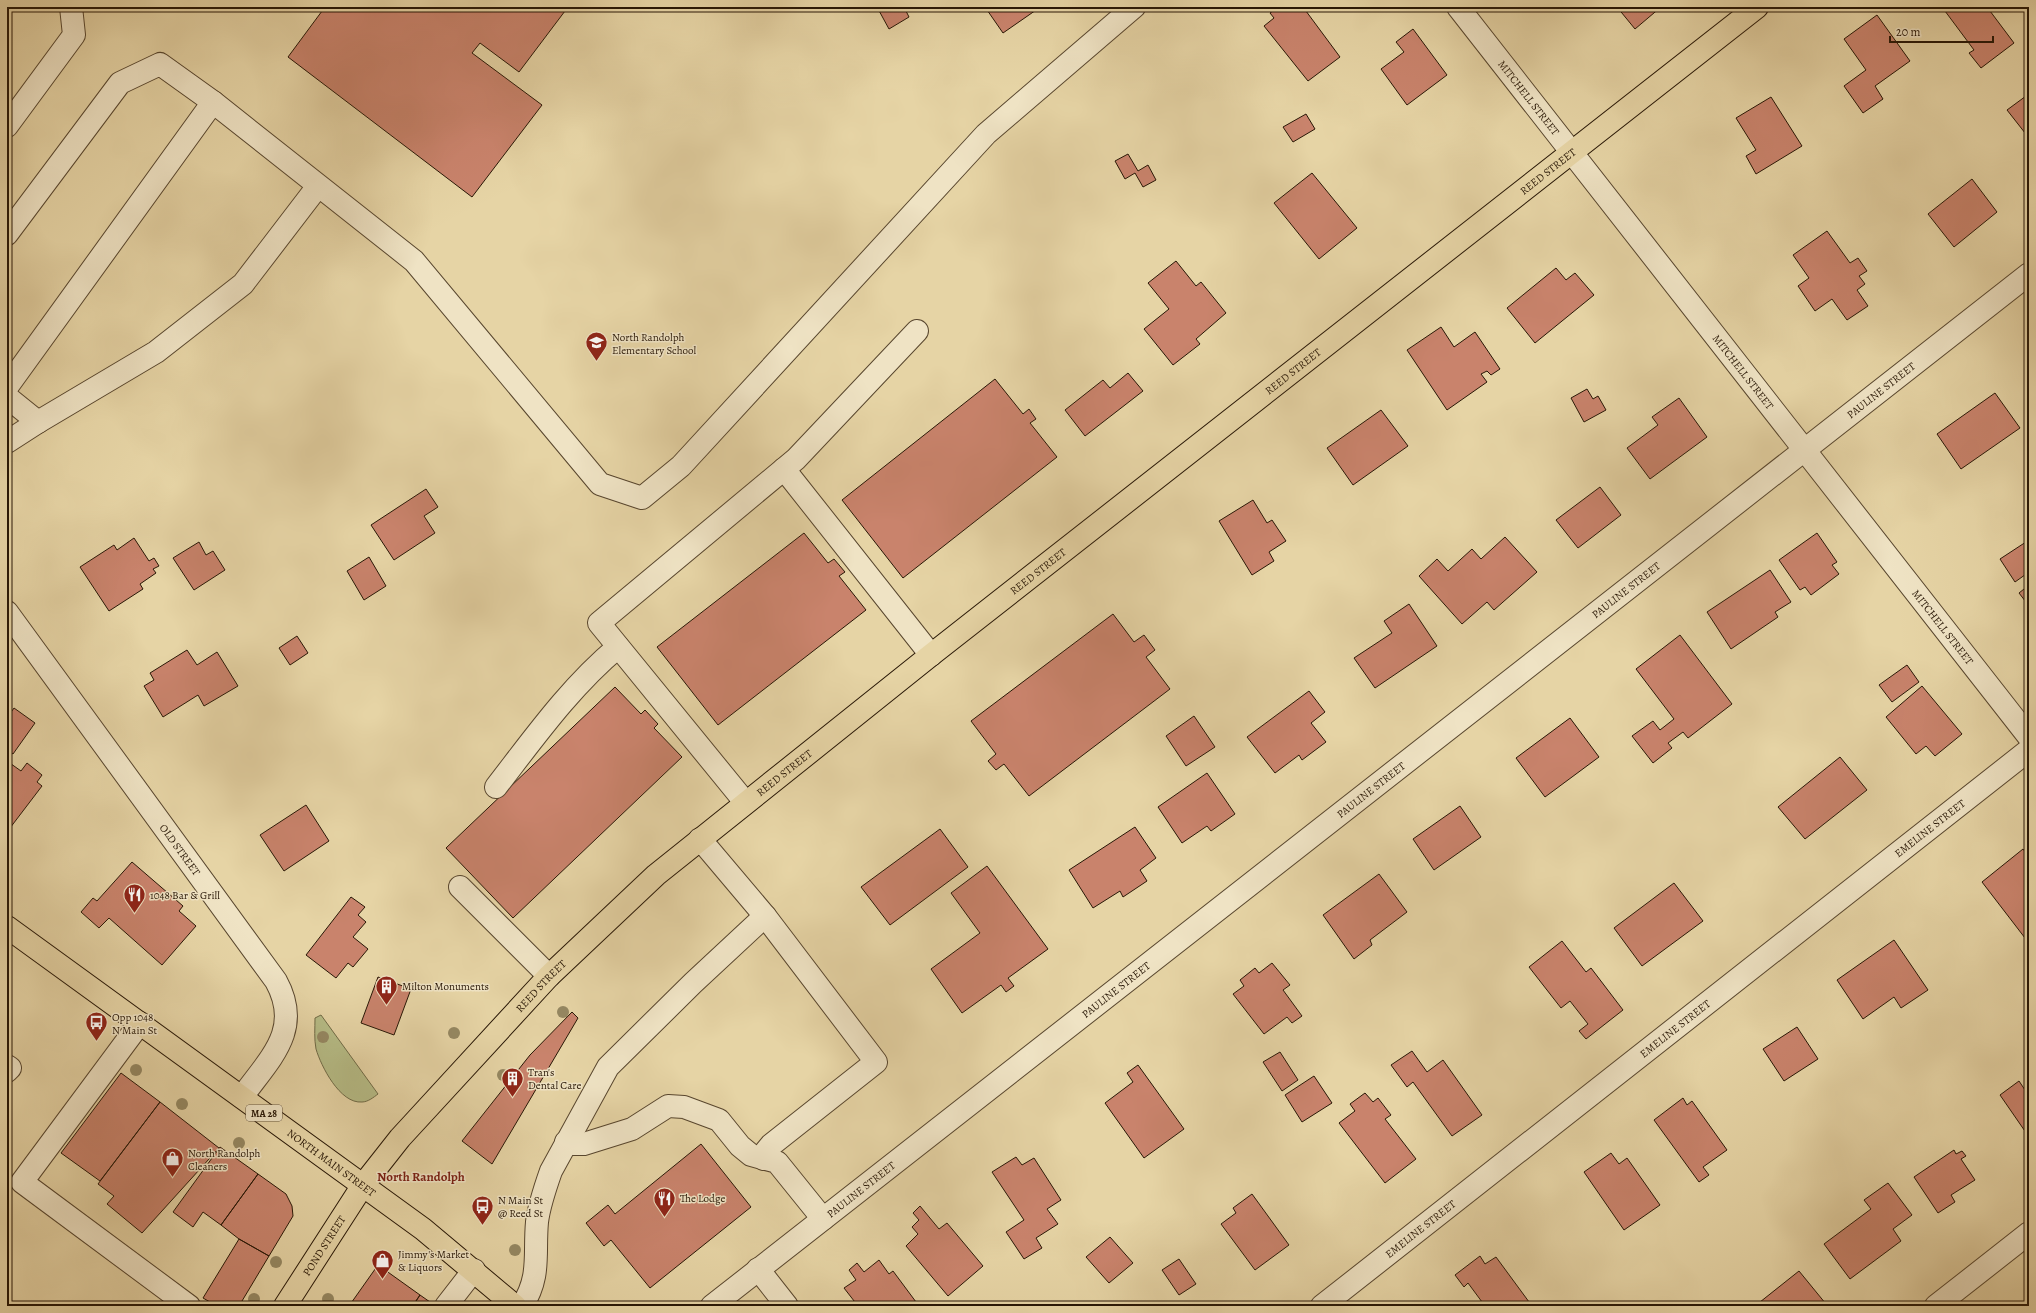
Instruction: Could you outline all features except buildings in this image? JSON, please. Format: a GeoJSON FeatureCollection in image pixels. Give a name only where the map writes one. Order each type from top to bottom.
{"type":"FeatureCollection","features":[{"type":"Feature","properties":{"kind":"main road","name":"REED STREET"},"geometry":{"type":"LineString","coordinates":[[363,1185],[428,1106],[548,976],[638,891],[745,802],[931,655],[1757,7]]}},
{"type":"Feature","properties":{"kind":"main road","name":"NORTH MAIN STREET"},"geometry":{"type":"LineString","coordinates":[[7,927],[429,1233],[515,1306]]}},
{"type":"Feature","properties":{"kind":"main road","name":"POND STREET"},"geometry":{"type":"LineString","coordinates":[[285,1306],[363,1185]]}},
{"type":"Feature","properties":{"kind":"street"},"geometry":{"type":"LineString","coordinates":[[7,126],[74,35],[71,7]]}},
{"type":"Feature","properties":{"kind":"street"},"geometry":{"type":"LineString","coordinates":[[7,234],[120,83],[160,64],[213,102],[414,261],[600,484],[642,498],[681,466],[986,134],[1134,7]]}},
{"type":"Feature","properties":{"kind":"street","name":"MITCHELL STREET"},"geometry":{"type":"LineString","coordinates":[[1458,7],[2029,737]]}},
{"type":"Feature","properties":{"kind":"street"},"geometry":{"type":"LineString","coordinates":[[7,387],[213,102]]}},
{"type":"Feature","properties":{"kind":"street"},"geometry":{"type":"LineString","coordinates":[[7,442],[156,352],[243,284],[318,186]]}},
{"type":"Feature","properties":{"kind":"street","name":"PAULINE STREET"},"geometry":{"type":"LineString","coordinates":[[712,1306],[2029,274]]}},
{"type":"Feature","properties":{"kind":"street"},"geometry":{"type":"LineString","coordinates":[[745,802],[599,623],[784,469],[818,438],[917,331]]}},
{"type":"Feature","properties":{"kind":"street"},"geometry":{"type":"LineString","coordinates":[[7,397],[38,422]]}},
{"type":"Feature","properties":{"kind":"street"},"geometry":{"type":"LineString","coordinates":[[784,469],[931,655]]}},
{"type":"Feature","properties":{"kind":"street","name":"OLD STREET"},"geometry":{"type":"LineString","coordinates":[[7,612],[272,974],[282,992],[286,1004],[287,1019],[285,1033],[271,1057],[242,1097]]}},
{"type":"Feature","properties":{"kind":"street"},"geometry":{"type":"LineString","coordinates":[[496,788],[572,690],[618,647]]}},
{"type":"Feature","properties":{"kind":"street","name":"EMELINE STREET"},"geometry":{"type":"LineString","coordinates":[[1322,1306],[2029,750]]}},
{"type":"Feature","properties":{"kind":"street"},"geometry":{"type":"LineString","coordinates":[[700,839],[765,916],[876,1062],[771,1145],[766,1152],[764,1159]]}},
{"type":"Feature","properties":{"kind":"street"},"geometry":{"type":"LineString","coordinates":[[460,886],[548,976]]}},
{"type":"Feature","properties":{"kind":"street"},"geometry":{"type":"LineString","coordinates":[[522,1306],[535,1279],[537,1222],[545,1188],[551,1171],[603,1075],[615,1059],[765,916]]}},
{"type":"Feature","properties":{"kind":"street"},"geometry":{"type":"LineString","coordinates":[[140,1023],[22,1182],[189,1306]]}},
{"type":"Feature","properties":{"kind":"street"},"geometry":{"type":"LineString","coordinates":[[7,1066],[10,1068],[7,1071]]}},
{"type":"Feature","properties":{"kind":"street"},"geometry":{"type":"LineString","coordinates":[[566,1142],[584,1144],[632,1128],[660,1110],[676,1105],[719,1120],[744,1150],[751,1155],[780,1165],[823,1219]]}},
{"type":"Feature","properties":{"kind":"street"},"geometry":{"type":"LineString","coordinates":[[1936,1306],[2029,1234]]}},
{"type":"Feature","properties":{"kind":"street"},"geometry":{"type":"LineString","coordinates":[[758,1269],[787,1306]]}},
{"type":"Feature","properties":{"kind":"street"},"geometry":{"type":"LineString","coordinates":[[446,1306],[474,1270]]}},
{"type":"Feature","properties":{"kind":"green space"},"geometry":{"type":"Polygon","coordinates":[[[321,1015],[378,1094],[371,1099],[362,1102],[354,1101],[346,1097],[339,1091],[327,1074],[315,1045],[315,1018],[321,1015]]]}},
{"type":"Feature","properties":{"kind":"place","name":"North Randolph Elementary School"},"geometry":{"type":"Point","coordinates":[597,362]}},
{"type":"Feature","properties":{"kind":"place","name":"1048 Bar & Grill"},"geometry":{"type":"Point","coordinates":[134,914]}},
{"type":"Feature","properties":{"kind":"place","name":"Milton Monuments"},"geometry":{"type":"Point","coordinates":[386,1006]}},
{"type":"Feature","properties":{"kind":"place","name":"Opp 1048 N Main St"},"geometry":{"type":"Point","coordinates":[96,1042]}},
{"type":"Feature","properties":{"kind":"place","name":"Tran's Dental Care"},"geometry":{"type":"Point","coordinates":[513,1098]}},
{"type":"Feature","properties":{"kind":"place","name":"North Randolph Cleaners"},"geometry":{"type":"Point","coordinates":[172,1178]}},
{"type":"Feature","properties":{"kind":"place","name":"The Lodge"},"geometry":{"type":"Point","coordinates":[664,1218]}},
{"type":"Feature","properties":{"kind":"place","name":"N Main St @ Reed St"},"geometry":{"type":"Point","coordinates":[482,1226]}},
{"type":"Feature","properties":{"kind":"place","name":"Jimmy's Market & Liquors"},"geometry":{"type":"Point","coordinates":[383,1280]}},
{"type":"Feature","properties":{"kind":"district","name":"North Randolph"},"geometry":{"type":"Point","coordinates":[421,1176]}}]}
